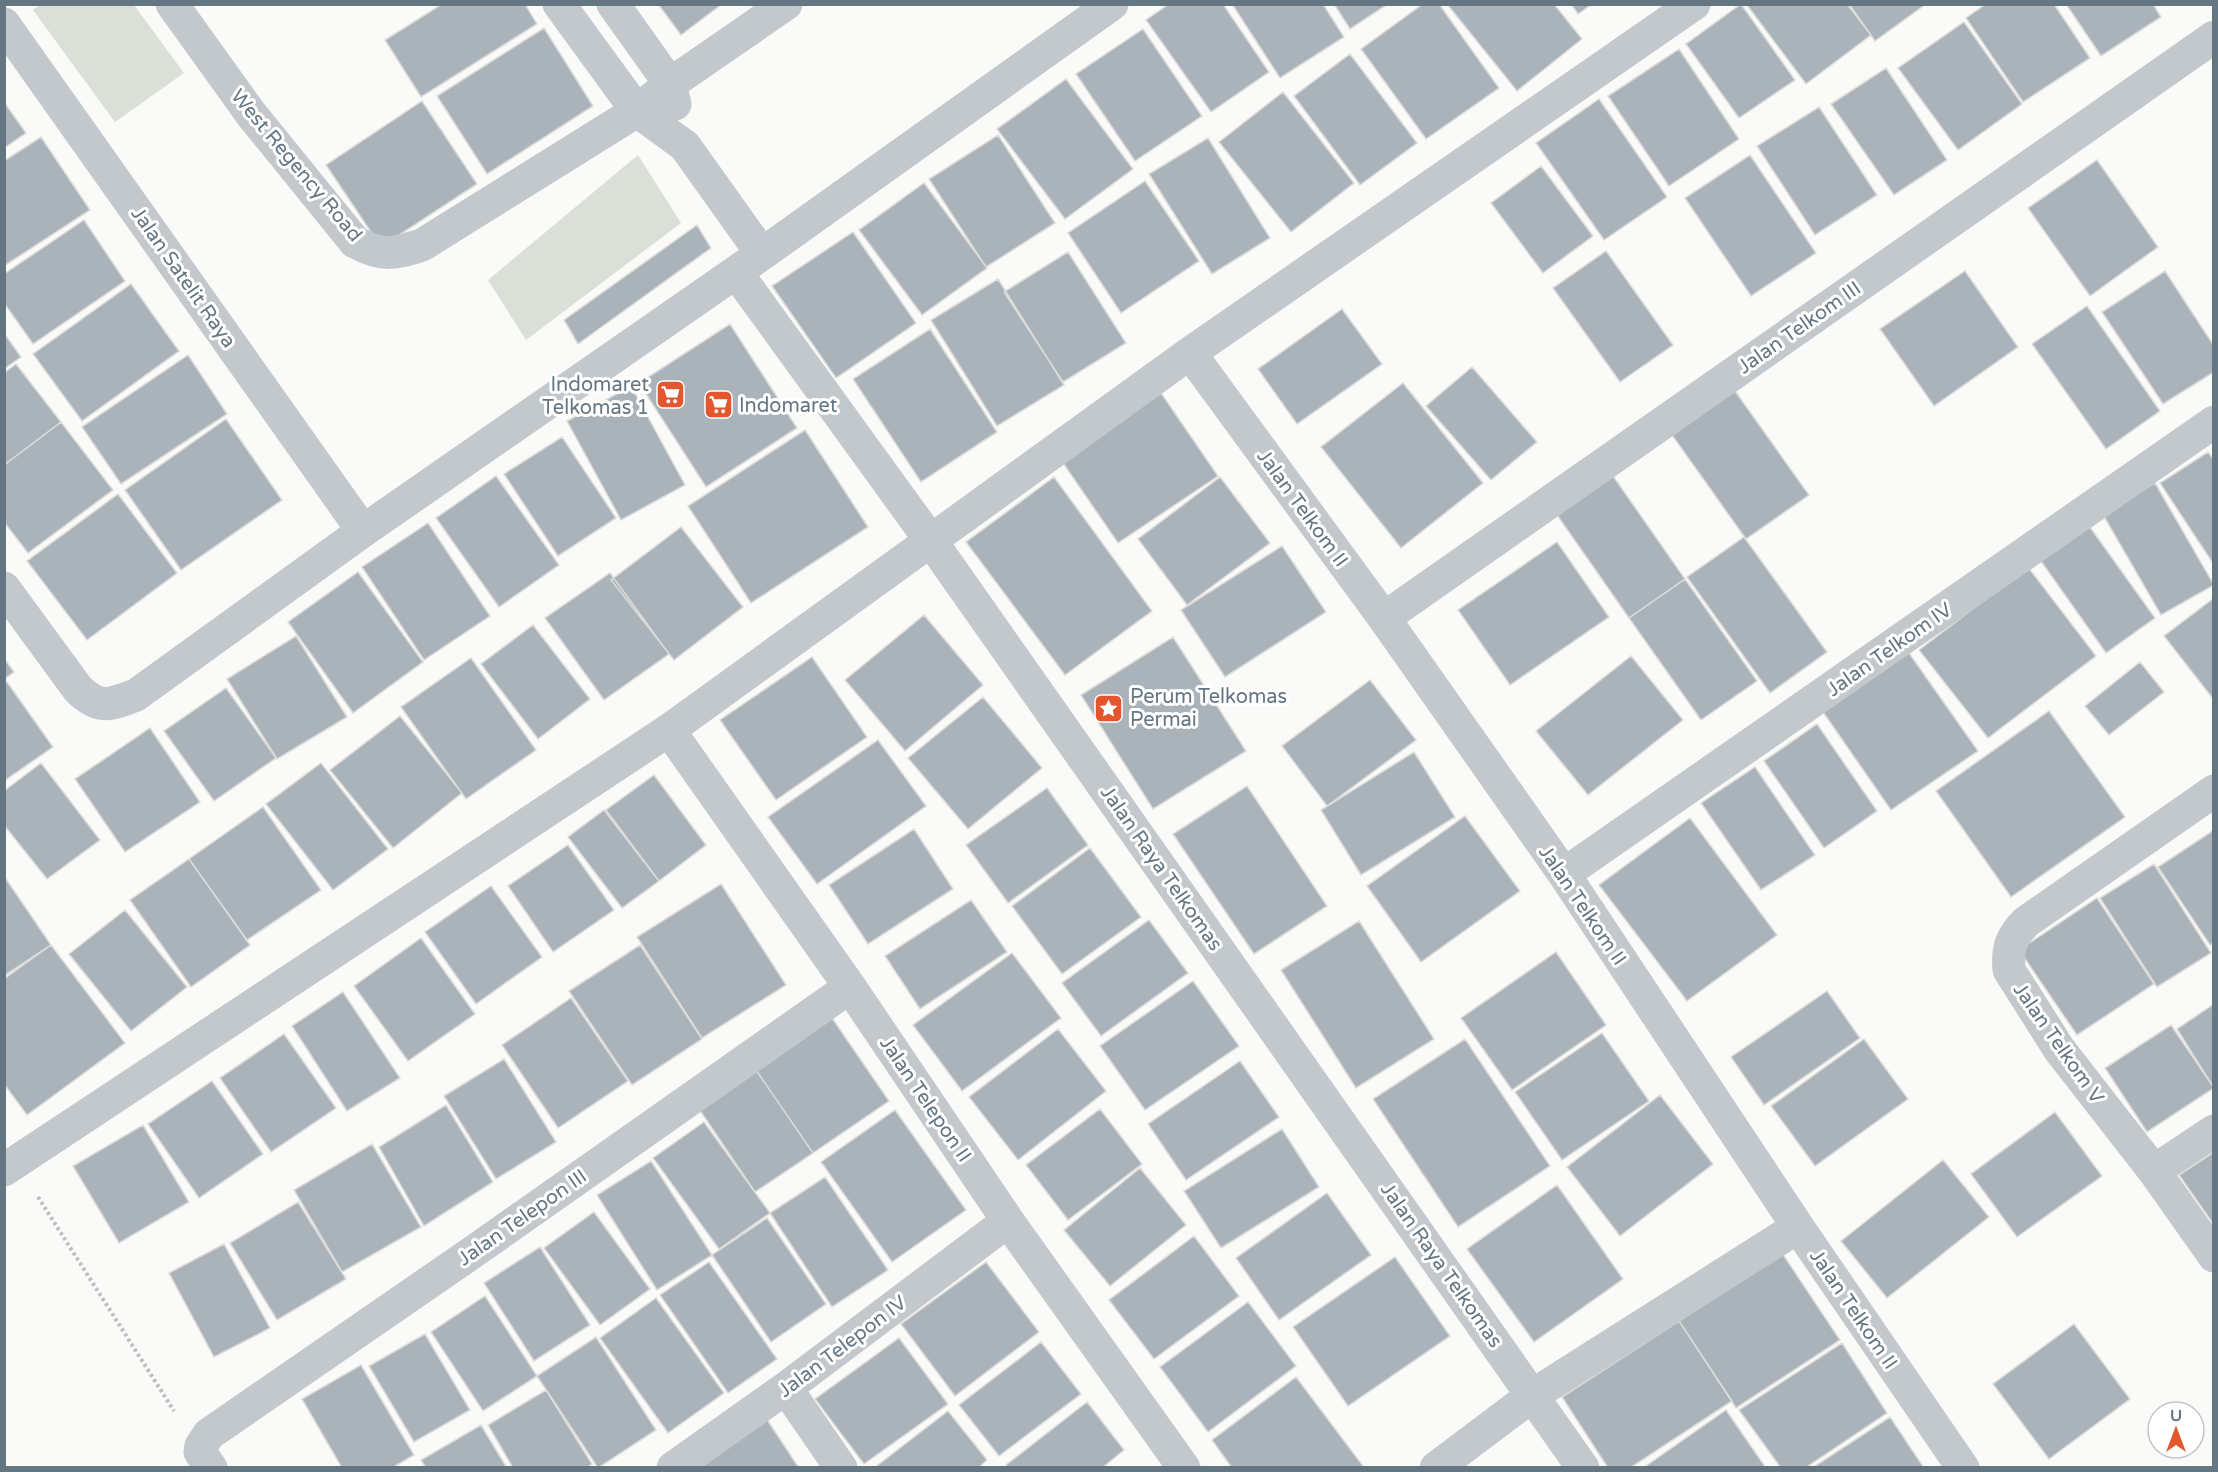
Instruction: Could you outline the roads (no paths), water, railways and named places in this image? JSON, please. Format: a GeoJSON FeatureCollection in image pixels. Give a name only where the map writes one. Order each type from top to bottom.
{"type":"FeatureCollection","features":[{"type":"Feature","properties":{"kind":"street","name":"West Regency Road"},"geometry":{"type":"LineString","coordinates":[[172,4],[251,114],[340,224],[355,242],[374,252],[397,252],[422,245],[637,111],[670,84],[786,4]]}},
{"type":"Feature","properties":{"kind":"street","name":"Jalan Raya Telkomas"},"geometry":{"type":"LineString","coordinates":[[559,4],[637,111],[685,146]]}},
{"type":"Feature","properties":{"kind":"street","name":"Jalan Raya Telkomas"},"geometry":{"type":"LineString","coordinates":[[613,4],[670,84],[685,146],[749,263],[931,541],[1583,1467]]}},
{"type":"Feature","properties":{"kind":"street"},"geometry":{"type":"LineString","coordinates":[[4,588],[90,702],[112,704],[136,695],[363,531],[749,263],[1112,4]]}},
{"type":"Feature","properties":{"kind":"street"},"geometry":{"type":"LineString","coordinates":[[8,1159],[669,730],[1190,353],[1694,4]]}},
{"type":"Feature","properties":{"kind":"street","name":"Jalan Satelit Raya"},"geometry":{"type":"LineString","coordinates":[[4,24],[363,531]]}},
{"type":"Feature","properties":{"kind":"street","name":"Jalan Telkom III"},"geometry":{"type":"LineString","coordinates":[[1384,618],[2214,37]]}},
{"type":"Feature","properties":{"kind":"street","name":"Jalan Telkom II"},"geometry":{"type":"LineString","coordinates":[[1190,353],[1384,618],[1564,874],[1798,1227],[1963,1467]]}},
{"type":"Feature","properties":{"kind":"street","name":"Jalan Telkom IV"},"geometry":{"type":"LineString","coordinates":[[1564,874],[2214,422]]}},
{"type":"Feature","properties":{"kind":"street","name":"Jalan Telepon II"},"geometry":{"type":"LineString","coordinates":[[669,730],[850,987],[1008,1221],[1184,1467]]}},
{"type":"Feature","properties":{"kind":"street","name":"Jalan Telkom V"},"geometry":{"type":"LineString","coordinates":[[2214,791],[2026,922],[2010,942],[2007,956],[2009,970],[2059,1049],[2154,1172],[2214,1256]]}},
{"type":"Feature","properties":{"kind":"street","name":"Jalan Telepon III"},"geometry":{"type":"LineString","coordinates":[[206,1460],[201,1446],[209,1434],[492,1239],[850,987]]}},
{"type":"Feature","properties":{"kind":"street"},"geometry":{"type":"LineString","coordinates":[[2154,1172],[2214,1131]]}},
{"type":"Feature","properties":{"kind":"street","name":"Jalan Telepon IV"},"geometry":{"type":"LineString","coordinates":[[673,1467],[786,1388],[1008,1221]]}},
{"type":"Feature","properties":{"kind":"street"},"geometry":{"type":"LineString","coordinates":[[1436,1467],[1533,1395],[1798,1227]]}},
{"type":"Feature","properties":{"kind":"street"},"geometry":{"type":"LineString","coordinates":[[786,1388],[841,1467]]}},
{"type":"Feature","properties":{"kind":"place","name":"Indomaret Telkomas 1"},"geometry":{"type":"Point","coordinates":[670,395]}},
{"type":"Feature","properties":{"kind":"place","name":"Indomaret"},"geometry":{"type":"Point","coordinates":[718,405]}},
{"type":"Feature","properties":{"kind":"place","name":"Perum Telkomas Permai"},"geometry":{"type":"Point","coordinates":[1109,708]}}]}
